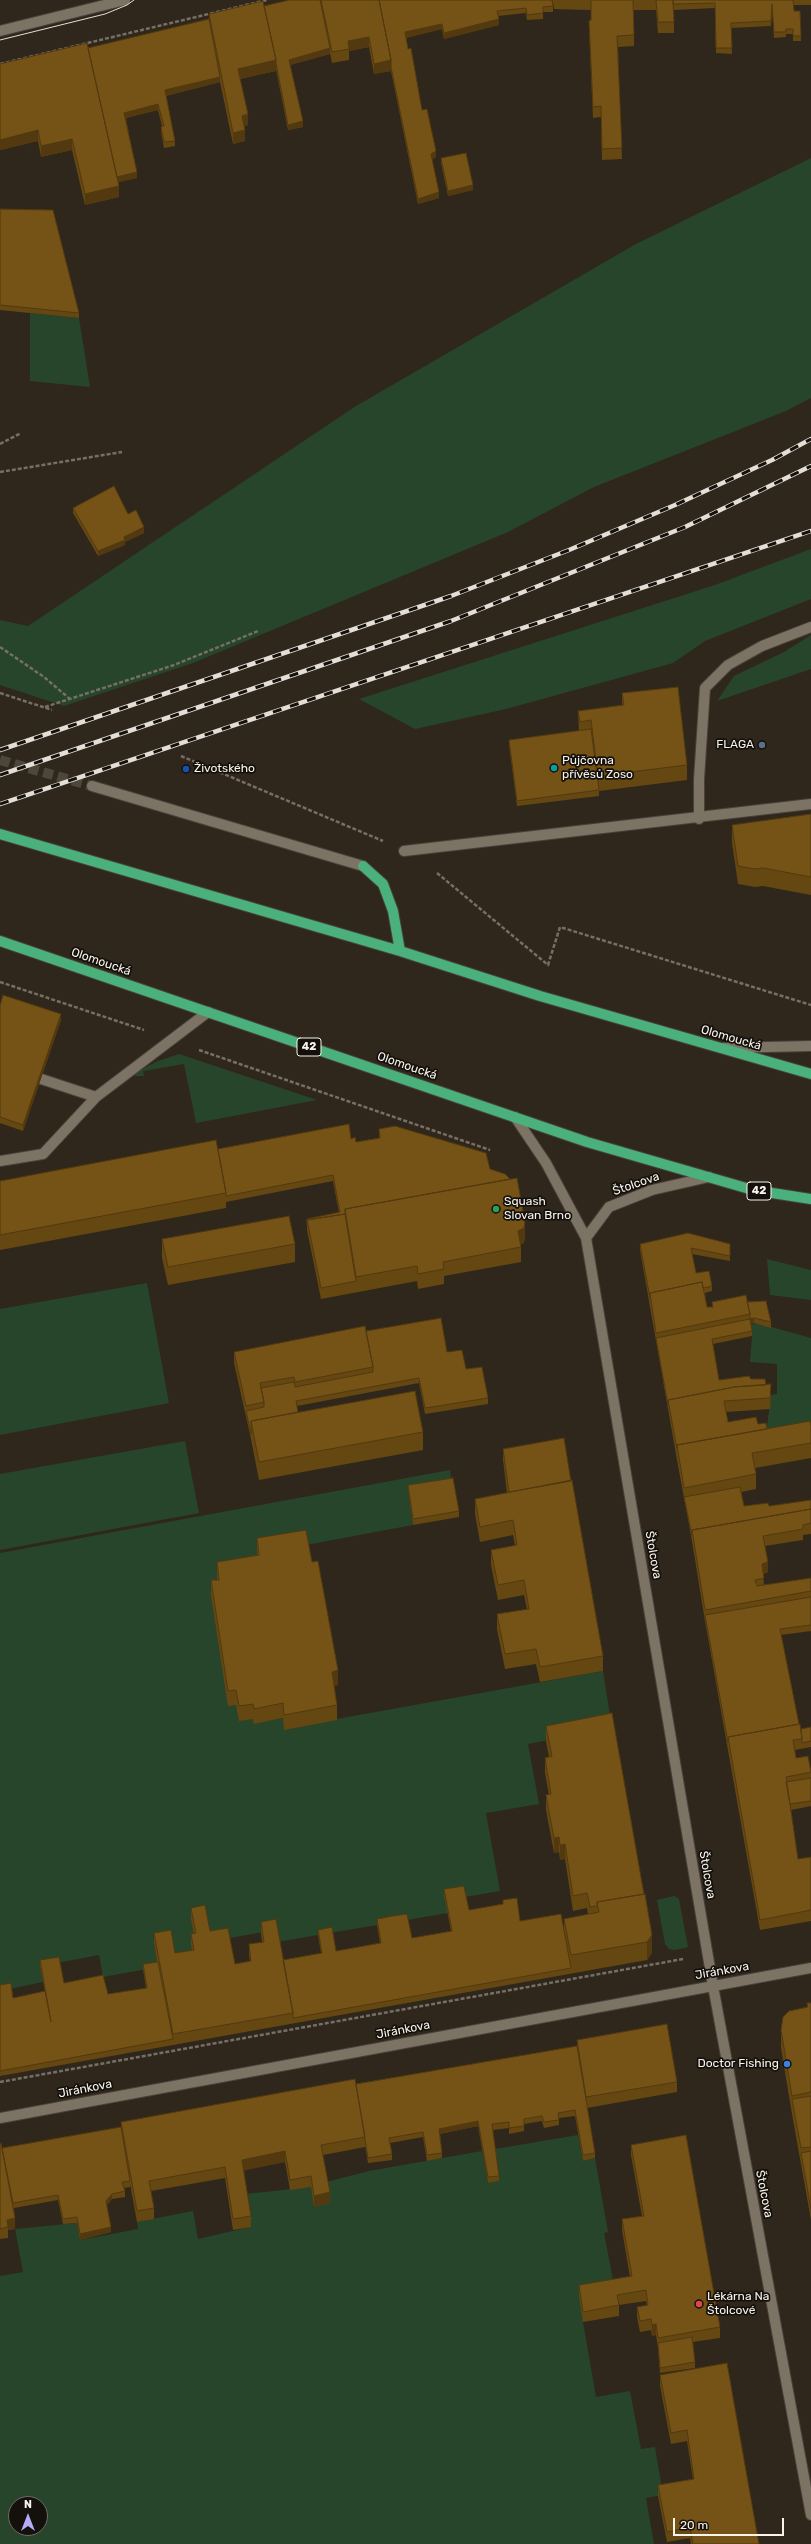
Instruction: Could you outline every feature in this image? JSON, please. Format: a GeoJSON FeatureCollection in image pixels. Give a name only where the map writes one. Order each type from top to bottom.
{"type":"FeatureCollection","features":[{"type":"Feature","properties":{"kind":"main road","name":"Olomoucká"},"geometry":{"type":"LineString","coordinates":[[0,834],[400,951],[540,996],[811,1074]]}},
{"type":"Feature","properties":{"kind":"main road"},"geometry":{"type":"LineString","coordinates":[[363,866],[383,884],[393,911],[400,951]]}},
{"type":"Feature","properties":{"kind":"main road","name":"Olomoucká"},"geometry":{"type":"LineString","coordinates":[[0,941],[587,1142],[753,1190],[811,1199]]}},
{"type":"Feature","properties":{"kind":"street"},"geometry":{"type":"LineString","coordinates":[[0,31],[125,0]]}},
{"type":"Feature","properties":{"kind":"street"},"geometry":{"type":"LineString","coordinates":[[699,819],[699,779],[705,688],[728,665],[762,646],[811,627]]}},
{"type":"Feature","properties":{"kind":"street"},"geometry":{"type":"LineString","coordinates":[[92,786],[363,866]]}},
{"type":"Feature","properties":{"kind":"street"},"geometry":{"type":"LineString","coordinates":[[404,851],[699,819],[811,804]]}},
{"type":"Feature","properties":{"kind":"street"},"geometry":{"type":"LineString","coordinates":[[0,1161],[43,1154],[96,1097],[208,1012]]}},
{"type":"Feature","properties":{"kind":"street"},"geometry":{"type":"LineString","coordinates":[[719,1048],[811,1046]]}},
{"type":"Feature","properties":{"kind":"street"},"geometry":{"type":"LineString","coordinates":[[22,1073],[96,1097]]}},
{"type":"Feature","properties":{"kind":"street","name":"Štolcova"},"geometry":{"type":"LineString","coordinates":[[515,1117],[546,1163],[586,1238],[707,1954],[811,2515]]}},
{"type":"Feature","properties":{"kind":"street","name":"Štolcova"},"geometry":{"type":"LineString","coordinates":[[586,1238],[609,1207],[652,1190],[708,1177]]}},
{"type":"Feature","properties":{"kind":"street","name":"Jiránkova"},"geometry":{"type":"LineString","coordinates":[[0,2118],[811,1968]]}},
{"type":"Feature","properties":{"kind":"path"},"geometry":{"type":"LineString","coordinates":[[0,64],[267,0]]}},
{"type":"Feature","properties":{"kind":"path"},"geometry":{"type":"LineString","coordinates":[[0,444],[21,433]]}},
{"type":"Feature","properties":{"kind":"path"},"geometry":{"type":"LineString","coordinates":[[0,472],[122,452]]}},
{"type":"Feature","properties":{"kind":"path"},"geometry":{"type":"LineString","coordinates":[[45,707],[174,665],[258,632]]}},
{"type":"Feature","properties":{"kind":"path"},"geometry":{"type":"LineString","coordinates":[[0,647],[44,677],[70,699]]}},
{"type":"Feature","properties":{"kind":"path"},"geometry":{"type":"LineString","coordinates":[[0,693],[52,710]]}},
{"type":"Feature","properties":{"kind":"path"},"geometry":{"type":"LineString","coordinates":[[181,756],[404,851],[450,882],[548,965],[560,927],[811,1005]]}},
{"type":"Feature","properties":{"kind":"path"},"geometry":{"type":"LineString","coordinates":[[0,982],[490,1150]]}},
{"type":"Feature","properties":{"kind":"path"},"geometry":{"type":"LineString","coordinates":[[0,2082],[707,1954]]}},
{"type":"Feature","properties":{"kind":"green space"},"geometry":{"type":"Polygon","coordinates":[[[811,158],[811,398],[786,411],[594,487],[508,532],[193,663],[64,706],[0,685],[0,620],[28,626],[356,406],[636,244],[811,158]]]}},
{"type":"Feature","properties":{"kind":"green space"},"geometry":{"type":"Polygon","coordinates":[[[30,313],[79,318],[90,387],[30,381],[30,313]]]}},
{"type":"Feature","properties":{"kind":"green space"},"geometry":{"type":"Polygon","coordinates":[[[811,549],[811,599],[705,641],[673,663],[506,709],[415,729],[359,699],[715,585],[811,549]]]}},
{"type":"Feature","properties":{"kind":"green space"},"geometry":{"type":"Polygon","coordinates":[[[811,635],[811,669],[717,701],[734,676],[784,652],[811,635]]]}},
{"type":"Feature","properties":{"kind":"green space"},"geometry":{"type":"Polygon","coordinates":[[[179,1054],[317,1100],[196,1123],[184,1064],[143,1071],[144,1076],[135,1076],[135,1073],[158,1061],[179,1054]]]}},
{"type":"Feature","properties":{"kind":"green space"},"geometry":{"type":"Polygon","coordinates":[[[767,1259],[811,1270],[811,1300],[770,1295],[767,1259]]]}},
{"type":"Feature","properties":{"kind":"green space"},"geometry":{"type":"Polygon","coordinates":[[[147,1283],[169,1403],[0,1435],[0,1309],[147,1283]]]}},
{"type":"Feature","properties":{"kind":"green space"},"geometry":{"type":"Polygon","coordinates":[[[757,1323],[811,1338],[811,1440],[766,1434],[771,1395],[777,1394],[777,1364],[750,1362],[752,1336],[750,1325],[757,1323]]]}},
{"type":"Feature","properties":{"kind":"green space"},"geometry":{"type":"Polygon","coordinates":[[[185,1441],[199,1513],[0,1550],[0,1474],[185,1441]]]}},
{"type":"Feature","properties":{"kind":"green space"},"geometry":{"type":"Polygon","coordinates":[[[450,1470],[452,1484],[408,1491],[413,1525],[306,1545],[238,1704],[254,1717],[256,1723],[284,1718],[287,1728],[603,1671],[612,1728],[528,1744],[539,1804],[486,1813],[500,1891],[465,1897],[448,1913],[277,1942],[275,1930],[196,1944],[194,1961],[175,1964],[154,1944],[158,1967],[103,1977],[99,1955],[41,1966],[43,1982],[0,1991],[0,1553],[450,1470]]]}},
{"type":"Feature","properties":{"kind":"green space"},"geometry":{"type":"Polygon","coordinates":[[[674,1896],[679,1899],[688,1947],[675,1950],[669,1949],[665,1944],[657,1900],[674,1896]]]}},
{"type":"Feature","properties":{"kind":"green space"},"geometry":{"type":"Polygon","coordinates":[[[578,2135],[583,2161],[595,2158],[608,2232],[604,2233],[615,2290],[583,2322],[596,2397],[630,2391],[641,2449],[655,2447],[663,2495],[646,2498],[654,2544],[0,2544],[0,2276],[23,2272],[15,2229],[77,2223],[80,2240],[138,2229],[137,2222],[193,2211],[198,2239],[250,2227],[245,2194],[311,2187],[315,2206],[326,2182],[369,2171],[482,2151],[488,2183],[499,2181],[495,2149],[578,2135]]]}},
{"type":"Feature","properties":{"kind":"building"},"geometry":{"type":"Polygon","coordinates":[[[289,0],[320,0],[330,48],[289,60],[303,121],[288,125],[264,6],[289,0]]]}},
{"type":"Feature","properties":{"kind":"building"},"geometry":{"type":"Polygon","coordinates":[[[321,0],[379,0],[391,60],[374,64],[369,37],[348,41],[349,49],[332,52],[321,0]]]}},
{"type":"Feature","properties":{"kind":"building"},"geometry":{"type":"Polygon","coordinates":[[[379,0],[552,0],[553,6],[543,7],[543,13],[527,15],[526,8],[497,11],[499,19],[444,33],[442,24],[405,32],[408,49],[411,48],[422,110],[427,109],[436,151],[431,154],[439,192],[418,199],[391,67],[391,60],[379,0]]]}},
{"type":"Feature","properties":{"kind":"building"},"geometry":{"type":"Polygon","coordinates":[[[591,0],[633,0],[634,35],[617,36],[622,148],[602,149],[601,106],[593,107],[589,21],[591,20],[591,0]]]}},
{"type":"Feature","properties":{"kind":"building"},"geometry":{"type":"Polygon","coordinates":[[[656,0],[673,0],[674,22],[658,22],[656,0]]]}},
{"type":"Feature","properties":{"kind":"building"},"geometry":{"type":"Polygon","coordinates":[[[673,0],[793,0],[794,11],[800,11],[801,36],[793,36],[793,29],[786,29],[786,32],[774,32],[772,4],[771,21],[731,23],[732,48],[716,48],[715,3],[673,4],[673,0]]]}},
{"type":"Feature","properties":{"kind":"building"},"geometry":{"type":"Polygon","coordinates":[[[263,1],[276,60],[238,69],[248,114],[242,116],[245,130],[233,133],[209,14],[263,1]]]}},
{"type":"Feature","properties":{"kind":"building"},"geometry":{"type":"Polygon","coordinates":[[[209,19],[220,77],[165,90],[175,141],[164,142],[161,127],[164,126],[158,104],[124,113],[137,172],[117,177],[88,48],[209,19]]]}},
{"type":"Feature","properties":{"kind":"building"},"geometry":{"type":"Polygon","coordinates":[[[87,43],[119,186],[85,194],[72,139],[41,146],[38,130],[0,140],[0,64],[87,43]]]}},
{"type":"Feature","properties":{"kind":"building"},"geometry":{"type":"Polygon","coordinates":[[[466,153],[473,185],[448,191],[441,158],[466,153]]]}},
{"type":"Feature","properties":{"kind":"building"},"geometry":{"type":"Polygon","coordinates":[[[0,209],[53,210],[79,313],[0,305],[0,209]]]}},
{"type":"Feature","properties":{"kind":"building"},"geometry":{"type":"Polygon","coordinates":[[[114,486],[128,514],[136,510],[144,527],[124,537],[125,540],[98,551],[73,508],[114,486]]]}},
{"type":"Feature","properties":{"kind":"building"},"geometry":{"type":"Polygon","coordinates":[[[678,687],[687,765],[598,776],[591,720],[580,722],[578,711],[624,705],[622,693],[678,687]]]}},
{"type":"Feature","properties":{"kind":"building","name":"Půjčovna přívěsů Zoso"},"geometry":{"type":"Polygon","coordinates":[[[591,729],[599,790],[517,801],[509,740],[591,729]]]}},
{"type":"Feature","properties":{"kind":"building"},"geometry":{"type":"Polygon","coordinates":[[[811,814],[811,877],[763,868],[755,869],[738,866],[732,825],[811,814]]]}},
{"type":"Feature","properties":{"kind":"building"},"geometry":{"type":"Polygon","coordinates":[[[3,995],[61,1014],[23,1125],[0,1117],[0,1005],[3,995]]]}},
{"type":"Feature","properties":{"kind":"building"},"geometry":{"type":"Polygon","coordinates":[[[349,1124],[351,1139],[355,1137],[356,1142],[380,1138],[379,1129],[395,1126],[486,1153],[490,1169],[505,1174],[510,1179],[345,1209],[345,1214],[307,1220],[340,1212],[333,1175],[226,1196],[218,1149],[349,1124]]]}},
{"type":"Feature","properties":{"kind":"building"},"geometry":{"type":"Polygon","coordinates":[[[216,1140],[226,1193],[0,1235],[0,1181],[216,1140]]]}},
{"type":"Feature","properties":{"kind":"building"},"geometry":{"type":"Polygon","coordinates":[[[517,1178],[525,1222],[524,1228],[518,1231],[521,1247],[443,1262],[444,1269],[418,1274],[417,1266],[356,1277],[345,1209],[517,1178]]]}},
{"type":"Feature","properties":{"kind":"building"},"geometry":{"type":"Polygon","coordinates":[[[345,1214],[356,1281],[321,1288],[307,1220],[345,1214]]]}},
{"type":"Feature","properties":{"kind":"building"},"geometry":{"type":"Polygon","coordinates":[[[289,1216],[295,1244],[168,1267],[162,1239],[289,1216]]]}},
{"type":"Feature","properties":{"kind":"building"},"geometry":{"type":"Polygon","coordinates":[[[688,1233],[730,1244],[730,1256],[691,1248],[696,1273],[709,1271],[712,1286],[703,1288],[702,1282],[650,1293],[650,1298],[640,1244],[688,1233]]]}},
{"type":"Feature","properties":{"kind":"building"},"geometry":{"type":"Polygon","coordinates":[[[702,1282],[707,1307],[713,1307],[712,1302],[746,1295],[750,1314],[656,1333],[650,1293],[702,1282]]]}},
{"type":"Feature","properties":{"kind":"building"},"geometry":{"type":"Polygon","coordinates":[[[766,1301],[771,1322],[754,1318],[750,1319],[747,1302],[766,1301]]]}},
{"type":"Feature","properties":{"kind":"building"},"geometry":{"type":"Polygon","coordinates":[[[441,1318],[447,1352],[462,1350],[466,1369],[482,1367],[488,1398],[425,1408],[419,1378],[296,1401],[298,1412],[251,1421],[251,1434],[246,1411],[264,1407],[261,1388],[294,1382],[295,1387],[373,1372],[366,1331],[441,1318]]]}},
{"type":"Feature","properties":{"kind":"building"},"geometry":{"type":"Polygon","coordinates":[[[750,1319],[752,1331],[712,1339],[719,1380],[749,1376],[751,1379],[765,1379],[766,1385],[734,1387],[668,1400],[668,1405],[656,1338],[750,1319]]]}},
{"type":"Feature","properties":{"kind":"building"},"geometry":{"type":"Polygon","coordinates":[[[365,1326],[373,1367],[295,1382],[294,1377],[260,1383],[264,1402],[246,1406],[234,1352],[365,1326]]]}},
{"type":"Feature","properties":{"kind":"building"},"geometry":{"type":"Polygon","coordinates":[[[771,1384],[770,1398],[724,1401],[728,1422],[756,1417],[758,1424],[766,1423],[767,1429],[677,1445],[677,1449],[668,1400],[734,1387],[771,1384]]]}},
{"type":"Feature","properties":{"kind":"building"},"geometry":{"type":"Polygon","coordinates":[[[415,1391],[423,1432],[259,1462],[251,1421],[415,1391]]]}},
{"type":"Feature","properties":{"kind":"building"},"geometry":{"type":"Polygon","coordinates":[[[810,1421],[811,1443],[752,1453],[756,1474],[684,1488],[677,1445],[810,1421]]]}},
{"type":"Feature","properties":{"kind":"building"},"geometry":{"type":"Polygon","coordinates":[[[564,1438],[571,1481],[509,1492],[503,1449],[564,1438]]]}},
{"type":"Feature","properties":{"kind":"building"},"geometry":{"type":"Polygon","coordinates":[[[453,1478],[459,1511],[413,1519],[408,1485],[453,1478]]]}},
{"type":"Feature","properties":{"kind":"building"},"geometry":{"type":"Polygon","coordinates":[[[572,1480],[603,1656],[540,1667],[536,1649],[505,1654],[497,1614],[529,1609],[524,1580],[498,1585],[491,1550],[517,1545],[513,1520],[480,1527],[475,1499],[572,1480]]]}},
{"type":"Feature","properties":{"kind":"building"},"geometry":{"type":"Polygon","coordinates":[[[740,1487],[744,1506],[768,1503],[769,1506],[811,1500],[811,1509],[692,1530],[692,1535],[684,1497],[740,1487]]]}},
{"type":"Feature","properties":{"kind":"building"},"geometry":{"type":"Polygon","coordinates":[[[811,1509],[811,1523],[803,1525],[803,1529],[763,1536],[768,1562],[762,1564],[764,1578],[755,1580],[757,1586],[811,1578],[811,1591],[705,1610],[692,1530],[811,1509]]]}},
{"type":"Feature","properties":{"kind":"building"},"geometry":{"type":"Polygon","coordinates":[[[306,1530],[312,1562],[318,1561],[338,1670],[332,1672],[337,1705],[284,1715],[283,1703],[254,1709],[253,1704],[239,1706],[236,1690],[228,1691],[211,1580],[219,1580],[217,1562],[259,1555],[257,1538],[306,1530]]]}},
{"type":"Feature","properties":{"kind":"building"},"geometry":{"type":"Polygon","coordinates":[[[811,1597],[811,1625],[780,1629],[799,1724],[728,1737],[728,1742],[705,1615],[811,1597]]]}},
{"type":"Feature","properties":{"kind":"building"},"geometry":{"type":"Polygon","coordinates":[[[612,1713],[644,1894],[597,1902],[597,1906],[590,1907],[587,1893],[573,1896],[565,1844],[560,1845],[559,1837],[554,1838],[546,1795],[551,1794],[545,1758],[552,1756],[546,1726],[612,1713]]]}},
{"type":"Feature","properties":{"kind":"building"},"geometry":{"type":"Polygon","coordinates":[[[800,1724],[802,1739],[793,1740],[796,1758],[808,1756],[811,1772],[786,1777],[798,1859],[811,1857],[811,1910],[760,1920],[728,1737],[800,1724]]]}},
{"type":"Feature","properties":{"kind":"building"},"geometry":{"type":"Polygon","coordinates":[[[811,1727],[811,1741],[802,1743],[801,1729],[811,1727]]]}},
{"type":"Feature","properties":{"kind":"building"},"geometry":{"type":"Polygon","coordinates":[[[811,1778],[811,1801],[790,1804],[786,1782],[811,1778]]]}},
{"type":"Feature","properties":{"kind":"building"},"geometry":{"type":"Polygon","coordinates":[[[464,1886],[469,1910],[503,1904],[503,1900],[517,1898],[520,1921],[561,1914],[571,1968],[293,2018],[283,1960],[322,1953],[318,1930],[332,1927],[336,1951],[381,1943],[377,1919],[392,1916],[407,1914],[412,1938],[452,1931],[444,1889],[464,1886]]]}},
{"type":"Feature","properties":{"kind":"building"},"geometry":{"type":"Polygon","coordinates":[[[645,1894],[652,1935],[647,1942],[571,1955],[564,1919],[599,1912],[597,1902],[645,1894]]]}},
{"type":"Feature","properties":{"kind":"building"},"geometry":{"type":"Polygon","coordinates":[[[205,1905],[210,1931],[228,1928],[235,1964],[251,1961],[249,1944],[264,1942],[261,1922],[276,1919],[293,2013],[173,2034],[154,1933],[171,1930],[175,1953],[194,1950],[191,1934],[196,1933],[191,1908],[205,1905]]]}},
{"type":"Feature","properties":{"kind":"building"},"geometry":{"type":"Polygon","coordinates":[[[59,1957],[64,1983],[103,1975],[108,1994],[147,1988],[143,1964],[158,1962],[173,2039],[0,2071],[0,1985],[11,1983],[13,1998],[45,1991],[51,2022],[40,1960],[59,1957]]]}},
{"type":"Feature","properties":{"kind":"building"},"geometry":{"type":"Polygon","coordinates":[[[807,2003],[811,2003],[811,2092],[792,2096],[781,2030],[783,2017],[789,2011],[808,2007],[807,2003]]]}},
{"type":"Feature","properties":{"kind":"building"},"geometry":{"type":"Polygon","coordinates":[[[667,2024],[677,2082],[586,2097],[577,2040],[667,2024]]]}},
{"type":"Feature","properties":{"kind":"building"},"geometry":{"type":"Polygon","coordinates":[[[577,2046],[595,2153],[583,2155],[575,2110],[558,2113],[559,2120],[544,2122],[542,2116],[524,2119],[524,2126],[509,2128],[509,2122],[492,2124],[499,2176],[488,2177],[478,2121],[439,2129],[442,2153],[427,2155],[423,2132],[389,2138],[392,2154],[368,2158],[356,2084],[577,2046]]]}},
{"type":"Feature","properties":{"kind":"building"},"geometry":{"type":"Polygon","coordinates":[[[355,2079],[365,2137],[321,2145],[330,2192],[314,2196],[311,2176],[290,2180],[285,2151],[242,2160],[251,2216],[233,2219],[225,2167],[149,2181],[154,2208],[137,2211],[121,2122],[355,2079]]]}},
{"type":"Feature","properties":{"kind":"building"},"geometry":{"type":"Polygon","coordinates":[[[811,2096],[811,2147],[801,2148],[792,2099],[811,2096]]]}},
{"type":"Feature","properties":{"kind":"building"},"geometry":{"type":"Polygon","coordinates":[[[121,2127],[130,2181],[122,2182],[125,2191],[112,2194],[106,2201],[111,2227],[80,2234],[77,2217],[63,2219],[58,2195],[13,2203],[2,2148],[121,2127]]]}},
{"type":"Feature","properties":{"kind":"building"},"geometry":{"type":"Polygon","coordinates":[[[686,2135],[720,2327],[658,2338],[656,2324],[652,2325],[651,2319],[640,2321],[637,2307],[648,2305],[646,2290],[617,2295],[619,2305],[583,2312],[579,2285],[632,2276],[622,2219],[644,2216],[631,2145],[686,2135]]]}},
{"type":"Feature","properties":{"kind":"building"},"geometry":{"type":"Polygon","coordinates":[[[1,2143],[15,2218],[7,2220],[8,2227],[0,2229],[0,2144],[1,2143]]]}},
{"type":"Feature","properties":{"kind":"building"},"geometry":{"type":"Polygon","coordinates":[[[811,2151],[811,2209],[801,2153],[811,2151]]]}},
{"type":"Feature","properties":{"kind":"building"},"geometry":{"type":"Polygon","coordinates":[[[692,2337],[695,2362],[660,2368],[658,2343],[692,2337]]]}},
{"type":"Feature","properties":{"kind":"building"},"geometry":{"type":"Polygon","coordinates":[[[727,2363],[759,2544],[693,2544],[690,2527],[667,2532],[658,2485],[694,2479],[687,2430],[671,2433],[660,2375],[727,2363]]]}},
{"type":"Feature","properties":{"kind":"tunnel"},"geometry":{"type":"LineString","coordinates":[[0,760],[92,786]]}},
{"type":"Feature","properties":{"kind":"tram line"},"geometry":{"type":"LineString","coordinates":[[0,40],[105,14],[127,5],[134,0]]}},
{"type":"Feature","properties":{"kind":"railway"},"geometry":{"type":"LineString","coordinates":[[0,750],[451,596],[569,550],[675,505],[772,460],[811,439]]}},
{"type":"Feature","properties":{"kind":"railway"},"geometry":{"type":"LineString","coordinates":[[0,775],[451,621],[685,527],[811,466]]}},
{"type":"Feature","properties":{"kind":"railway"},"geometry":{"type":"LineString","coordinates":[[0,804],[811,531]]}},
{"type":"Feature","properties":{"kind":"place","name":"FLAGA"},"geometry":{"type":"Point","coordinates":[762,745]}},
{"type":"Feature","properties":{"kind":"place","name":"Půjčovna přívěsů Zoso"},"geometry":{"type":"Point","coordinates":[554,768]}},
{"type":"Feature","properties":{"kind":"place","name":"Životského"},"geometry":{"type":"Point","coordinates":[186,769]}},
{"type":"Feature","properties":{"kind":"place","name":"Squash Slovan Brno"},"geometry":{"type":"Point","coordinates":[496,1209]}},
{"type":"Feature","properties":{"kind":"place","name":"Doctor Fishing"},"geometry":{"type":"Point","coordinates":[787,2064]}},
{"type":"Feature","properties":{"kind":"place","name":"Lékárna Na Štolcové"},"geometry":{"type":"Point","coordinates":[699,2304]}}]}
